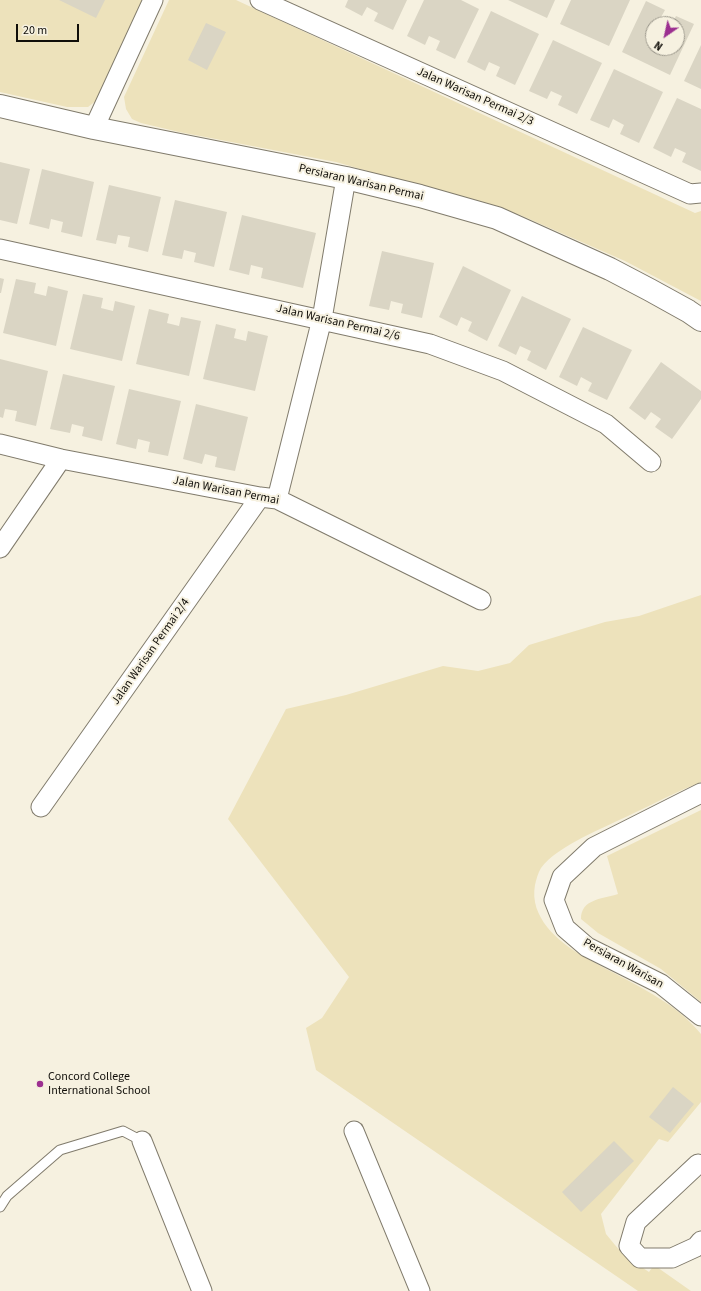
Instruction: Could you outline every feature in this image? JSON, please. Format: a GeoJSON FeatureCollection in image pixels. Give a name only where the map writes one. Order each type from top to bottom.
{"type":"FeatureCollection","features":[{"type":"Feature","properties":{"kind":"street"},"geometry":{"type":"LineString","coordinates":[[94,128],[153,0]]}},
{"type":"Feature","properties":{"kind":"street","name":"Jalan Warisan Permai 2/3"},"geometry":{"type":"LineString","coordinates":[[260,0],[695,193]]}},
{"type":"Feature","properties":{"kind":"street","name":"Persiaran Warisan Permai"},"geometry":{"type":"LineString","coordinates":[[0,106],[94,128],[346,178],[420,196],[497,218],[610,269],[656,293],[701,320]]}},
{"type":"Feature","properties":{"kind":"street"},"geometry":{"type":"LineString","coordinates":[[268,498],[322,319],[346,178]]}},
{"type":"Feature","properties":{"kind":"street","name":"Jalan Warisan Permai 2/6"},"geometry":{"type":"LineString","coordinates":[[0,249],[430,344],[503,371],[606,424],[651,462]]}},
{"type":"Feature","properties":{"kind":"street","name":"Jalan Warisan Permai"},"geometry":{"type":"LineString","coordinates":[[0,444],[61,459],[268,498],[481,600]]}},
{"type":"Feature","properties":{"kind":"street"},"geometry":{"type":"LineString","coordinates":[[0,548],[61,459]]}},
{"type":"Feature","properties":{"kind":"street","name":"Jalan Warisan Permai 2/4"},"geometry":{"type":"LineString","coordinates":[[41,807],[268,498]]}},
{"type":"Feature","properties":{"kind":"street","name":"Persiaran Warisan"},"geometry":{"type":"LineString","coordinates":[[701,793],[594,847],[562,877],[554,900],[565,928],[587,947],[661,984],[701,1016]]}},
{"type":"Feature","properties":{"kind":"street"},"geometry":{"type":"LineString","coordinates":[[354,1131],[420,1291]]}},
{"type":"Feature","properties":{"kind":"street"},"geometry":{"type":"LineString","coordinates":[[142,1141],[202,1291]]}},
{"type":"Feature","properties":{"kind":"street"},"geometry":{"type":"LineString","coordinates":[[698,1164],[636,1222],[629,1246],[640,1258],[672,1258],[696,1247],[701,1241]]}},
{"type":"Feature","properties":{"kind":"lane"},"geometry":{"type":"LineString","coordinates":[[0,1207],[7,1196],[60,1150],[123,1131],[142,1141]]}},
{"type":"Feature","properties":{"kind":"shaded area"},"geometry":{"type":"Polygon","coordinates":[[[0,0],[144,0],[97,100],[88,107],[67,107],[0,92],[0,0]]]}},
{"type":"Feature","properties":{"kind":"shaded area"},"geometry":{"type":"Polygon","coordinates":[[[169,0],[236,0],[695,213],[701,211],[701,301],[625,261],[520,215],[336,162],[179,132],[141,123],[132,119],[126,109],[124,97],[169,0]]]}},
{"type":"Feature","properties":{"kind":"shaded area"},"geometry":{"type":"Polygon","coordinates":[[[701,595],[701,782],[666,797],[570,844],[541,868],[535,885],[534,897],[536,908],[547,927],[555,936],[564,944],[598,965],[661,999],[689,1021],[701,1034],[701,1102],[668,1142],[659,1139],[601,1214],[606,1234],[625,1256],[649,1272],[654,1265],[691,1291],[638,1291],[316,1070],[306,1028],[322,1018],[349,977],[228,819],[286,709],[346,695],[443,666],[478,671],[510,663],[529,645],[605,622],[639,616],[701,595]]]}},
{"type":"Feature","properties":{"kind":"shaded area"},"geometry":{"type":"Polygon","coordinates":[[[701,810],[701,1002],[661,969],[598,933],[581,919],[582,912],[588,904],[599,899],[618,894],[607,856],[701,810]]]}},
{"type":"Feature","properties":{"kind":"building"},"geometry":{"type":"Polygon","coordinates":[[[59,0],[105,0],[96,18],[59,0]]]}},
{"type":"Feature","properties":{"kind":"building"},"geometry":{"type":"Polygon","coordinates":[[[348,0],[407,0],[393,30],[374,21],[378,13],[367,7],[362,16],[345,7],[348,0]]]}},
{"type":"Feature","properties":{"kind":"building"},"geometry":{"type":"Polygon","coordinates":[[[424,0],[461,0],[479,9],[455,59],[436,50],[440,41],[429,36],[425,45],[407,36],[424,0]]]}},
{"type":"Feature","properties":{"kind":"building"},"geometry":{"type":"Polygon","coordinates":[[[508,0],[555,0],[547,18],[508,0]]]}},
{"type":"Feature","properties":{"kind":"building"},"geometry":{"type":"Polygon","coordinates":[[[571,0],[630,0],[609,46],[560,24],[571,0]]]}},
{"type":"Feature","properties":{"kind":"building"},"geometry":{"type":"Polygon","coordinates":[[[646,1],[665,10],[662,16],[645,16],[645,56],[679,56],[670,75],[622,52],[646,1]]]}},
{"type":"Feature","properties":{"kind":"building"},"geometry":{"type":"Polygon","coordinates":[[[491,11],[539,34],[515,85],[496,76],[500,67],[489,62],[485,71],[467,62],[491,11]]]}},
{"type":"Feature","properties":{"kind":"building"},"geometry":{"type":"Polygon","coordinates":[[[685,20],[694,24],[685,43],[685,20]]]}},
{"type":"Feature","properties":{"kind":"building"},"geometry":{"type":"Polygon","coordinates":[[[206,23],[226,32],[207,70],[188,60],[206,23]]]}},
{"type":"Feature","properties":{"kind":"building"},"geometry":{"type":"Polygon","coordinates":[[[553,40],[602,63],[577,114],[558,105],[562,96],[551,91],[547,99],[529,91],[553,40]]]}},
{"type":"Feature","properties":{"kind":"building"},"geometry":{"type":"Polygon","coordinates":[[[701,45],[701,89],[684,81],[701,45]]]}},
{"type":"Feature","properties":{"kind":"building"},"geometry":{"type":"Polygon","coordinates":[[[614,69],[663,92],[639,143],[620,134],[624,125],[613,119],[609,128],[590,120],[614,69]]]}},
{"type":"Feature","properties":{"kind":"building"},"geometry":{"type":"Polygon","coordinates":[[[677,98],[701,109],[701,171],[682,162],[686,153],[675,148],[671,157],[653,148],[677,98]]]}},
{"type":"Feature","properties":{"kind":"building"},"geometry":{"type":"Polygon","coordinates":[[[0,162],[30,169],[17,224],[0,220],[0,162]]]}},
{"type":"Feature","properties":{"kind":"building"},"geometry":{"type":"Polygon","coordinates":[[[42,169],[94,182],[82,237],[61,232],[63,222],[51,219],[49,229],[29,224],[42,169]]]}},
{"type":"Feature","properties":{"kind":"building"},"geometry":{"type":"Polygon","coordinates":[[[109,185],[161,197],[148,252],[128,247],[130,237],[118,235],[116,244],[96,240],[109,185]]]}},
{"type":"Feature","properties":{"kind":"building"},"geometry":{"type":"Polygon","coordinates":[[[175,200],[227,212],[214,267],[194,262],[196,253],[184,250],[182,259],[162,255],[175,200]]]}},
{"type":"Feature","properties":{"kind":"building"},"geometry":{"type":"Polygon","coordinates":[[[242,215],[316,233],[303,288],[261,278],[263,268],[251,265],[249,275],[229,270],[242,215]]]}},
{"type":"Feature","properties":{"kind":"building"},"geometry":{"type":"Polygon","coordinates":[[[382,251],[434,263],[422,318],[401,313],[403,304],[391,301],[389,310],[369,306],[382,251]]]}},
{"type":"Feature","properties":{"kind":"building"},"geometry":{"type":"Polygon","coordinates":[[[463,266],[511,290],[487,341],[468,331],[472,322],[461,317],[457,326],[439,317],[463,266]]]}},
{"type":"Feature","properties":{"kind":"building"},"geometry":{"type":"Polygon","coordinates":[[[0,278],[4,279],[1,293],[0,293],[0,278]]]}},
{"type":"Feature","properties":{"kind":"building"},"geometry":{"type":"Polygon","coordinates":[[[16,279],[36,283],[34,293],[46,296],[48,286],[68,291],[56,346],[3,333],[16,279]]]}},
{"type":"Feature","properties":{"kind":"building"},"geometry":{"type":"Polygon","coordinates":[[[83,294],[103,298],[101,308],[113,311],[115,301],[135,306],[122,361],[70,349],[83,294]]]}},
{"type":"Feature","properties":{"kind":"building"},"geometry":{"type":"Polygon","coordinates":[[[522,296],[571,319],[546,370],[527,360],[531,351],[520,346],[516,355],[498,346],[522,296]]]}},
{"type":"Feature","properties":{"kind":"building"},"geometry":{"type":"Polygon","coordinates":[[[149,309],[169,314],[167,323],[179,326],[181,317],[201,321],[189,376],[136,364],[149,309]]]}},
{"type":"Feature","properties":{"kind":"building"},"geometry":{"type":"Polygon","coordinates":[[[216,324],[236,329],[234,338],[246,341],[248,331],[268,336],[255,391],[203,379],[216,324]]]}},
{"type":"Feature","properties":{"kind":"building"},"geometry":{"type":"Polygon","coordinates":[[[583,327],[632,350],[607,400],[588,391],[592,383],[581,377],[577,386],[559,377],[583,327]]]}},
{"type":"Feature","properties":{"kind":"building"},"geometry":{"type":"Polygon","coordinates":[[[0,359],[48,371],[36,426],[15,421],[17,411],[5,409],[3,418],[0,417],[0,359]]]}},
{"type":"Feature","properties":{"kind":"building"},"geometry":{"type":"Polygon","coordinates":[[[661,362],[701,391],[701,399],[672,439],[655,427],[661,419],[651,412],[645,420],[629,408],[661,362]]]}},
{"type":"Feature","properties":{"kind":"building"},"geometry":{"type":"Polygon","coordinates":[[[63,374],[115,386],[102,441],[82,436],[84,427],[72,424],[70,433],[50,429],[63,374]]]}},
{"type":"Feature","properties":{"kind":"building"},"geometry":{"type":"Polygon","coordinates":[[[129,389],[181,401],[168,456],[148,452],[150,442],[138,439],[136,449],[116,444],[129,389]]]}},
{"type":"Feature","properties":{"kind":"building"},"geometry":{"type":"Polygon","coordinates":[[[196,404],[248,417],[235,471],[215,467],[217,457],[205,454],[202,464],[183,459],[196,404]]]}},
{"type":"Feature","properties":{"kind":"building"},"geometry":{"type":"Polygon","coordinates":[[[673,1087],[694,1104],[670,1133],[649,1117],[673,1087]]]}},
{"type":"Feature","properties":{"kind":"building"},"geometry":{"type":"Polygon","coordinates":[[[614,1141],[634,1161],[581,1212],[562,1192],[614,1141]]]}},
{"type":"Feature","properties":{"kind":"place","name":"Concord College International School"},"geometry":{"type":"Point","coordinates":[40,1084]}}]}
